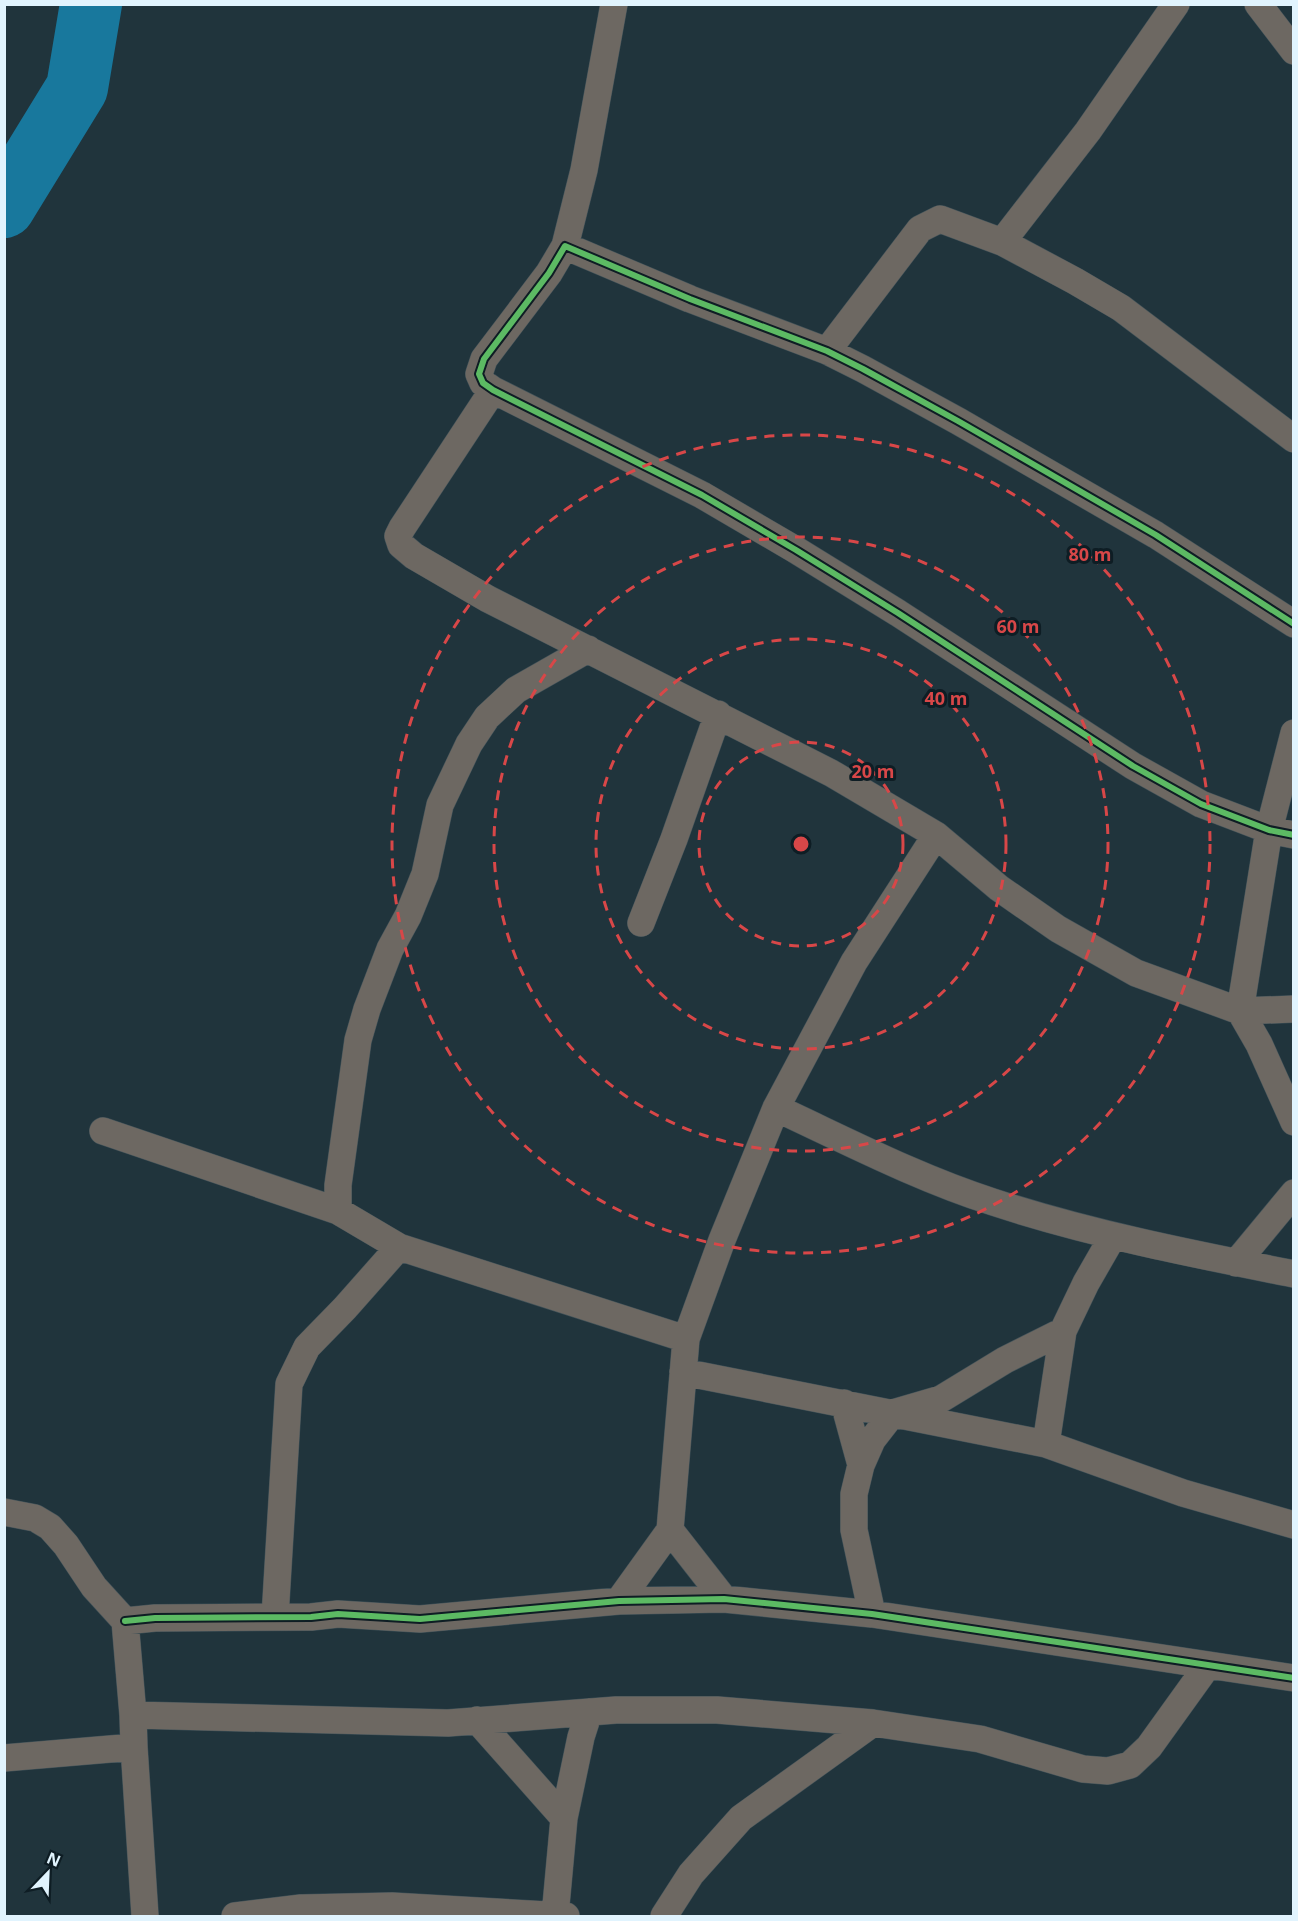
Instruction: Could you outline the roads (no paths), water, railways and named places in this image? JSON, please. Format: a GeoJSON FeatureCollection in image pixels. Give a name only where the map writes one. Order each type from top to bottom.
{"type":"FeatureCollection","features":[{"type":"Feature","properties":{"kind":"street"},"geometry":{"type":"LineString","coordinates":[[614,4],[584,170],[566,246],[549,273],[484,359],[478,374],[483,382],[493,390],[702,495],[796,550],[898,613],[1133,766],[1201,804],[1281,833]]}},
{"type":"Feature","properties":{"kind":"street"},"geometry":{"type":"LineString","coordinates":[[1002,242],[1088,131],[1176,4]]}},
{"type":"Feature","properties":{"kind":"street"},"geometry":{"type":"LineString","coordinates":[[1258,4],[1293,51]]}},
{"type":"Feature","properties":{"kind":"street"},"geometry":{"type":"LineString","coordinates":[[826,351],[920,229],[940,219],[1002,242],[1121,308],[1293,439]]}},
{"type":"Feature","properties":{"kind":"street"},"geometry":{"type":"LineString","coordinates":[[566,246],[690,299],[826,351],[864,369],[1156,535],[1293,624]]}},
{"type":"Feature","properties":{"kind":"street"},"geometry":{"type":"LineString","coordinates":[[493,390],[398,536],[401,545],[414,556],[488,599],[831,773],[936,835],[999,888],[1058,929],[1136,973],[1240,1011],[1293,1009]]}},
{"type":"Feature","properties":{"kind":"street"},"geometry":{"type":"LineString","coordinates":[[338,1211],[338,1185],[358,1040],[377,981],[425,874],[440,805],[469,744],[487,717],[516,690],[588,649]]}},
{"type":"Feature","properties":{"kind":"street"},"geometry":{"type":"LineString","coordinates":[[641,923],[674,839],[718,714]]}},
{"type":"Feature","properties":{"kind":"street"},"geometry":{"type":"LineString","coordinates":[[1293,733],[1281,833],[1240,1011],[1258,1044],[1293,1122]]}},
{"type":"Feature","properties":{"kind":"street"},"geometry":{"type":"LineString","coordinates":[[619,1601],[670,1530],[686,1339],[722,1240],[776,1108],[854,962],[936,835]]}},
{"type":"Feature","properties":{"kind":"street"},"geometry":{"type":"LineString","coordinates":[[776,1108],[903,1167],[993,1202],[1113,1236],[1293,1274]]}},
{"type":"Feature","properties":{"kind":"street"},"geometry":{"type":"LineString","coordinates":[[103,1131],[338,1211],[399,1247],[686,1339]]}},
{"type":"Feature","properties":{"kind":"street"},"geometry":{"type":"LineString","coordinates":[[1236,1263],[1293,1194]]}},
{"type":"Feature","properties":{"kind":"street"},"geometry":{"type":"LineString","coordinates":[[1046,1444],[1063,1331],[1086,1283],[1113,1236]]}},
{"type":"Feature","properties":{"kind":"street"},"geometry":{"type":"LineString","coordinates":[[275,1617],[289,1384],[307,1347],[399,1247]]}},
{"type":"Feature","properties":{"kind":"street"},"geometry":{"type":"LineString","coordinates":[[872,1614],[854,1530],[854,1494],[861,1465],[872,1440],[893,1413],[941,1399],[1005,1360],[1063,1331]]}},
{"type":"Feature","properties":{"kind":"street"},"geometry":{"type":"LineString","coordinates":[[683,1372],[1046,1444],[1183,1493],[1293,1525]]}},
{"type":"Feature","properties":{"kind":"street"},"geometry":{"type":"LineString","coordinates":[[844,1403],[861,1465]]}},
{"type":"Feature","properties":{"kind":"street"},"geometry":{"type":"LineString","coordinates":[[4,1512],[35,1518],[50,1527],[66,1545],[94,1587],[125,1621],[134,1715],[145,1917]]}},
{"type":"Feature","properties":{"kind":"street"},"geometry":{"type":"LineString","coordinates":[[670,1530],[724,1599]]}},
{"type":"Feature","properties":{"kind":"street"},"geometry":{"type":"LineString","coordinates":[[125,1621],[155,1618],[311,1617],[338,1614],[420,1619],[619,1601],[724,1599],[872,1614],[1293,1678]]}},
{"type":"Feature","properties":{"kind":"street"},"geometry":{"type":"LineString","coordinates":[[134,1715],[448,1723],[616,1710],[717,1710],[873,1723],[980,1739],[1083,1769],[1108,1771],[1130,1765],[1149,1748],[1208,1665]]}},
{"type":"Feature","properties":{"kind":"street"},"geometry":{"type":"LineString","coordinates":[[235,1917],[301,1908],[392,1906],[437,1913],[560,1916],[564,1818],[581,1737],[589,1712]]}},
{"type":"Feature","properties":{"kind":"street"},"geometry":{"type":"LineString","coordinates":[[477,1720],[564,1818]]}},
{"type":"Feature","properties":{"kind":"street"},"geometry":{"type":"LineString","coordinates":[[663,1917],[691,1874],[741,1818],[873,1723]]}},
{"type":"Feature","properties":{"kind":"street"},"geometry":{"type":"LineString","coordinates":[[4,1758],[134,1747]]}},
{"type":"Feature","properties":{"kind":"waterway"},"geometry":{"type":"LineString","coordinates":[[4,207],[77,88],[91,4]]}}]}
